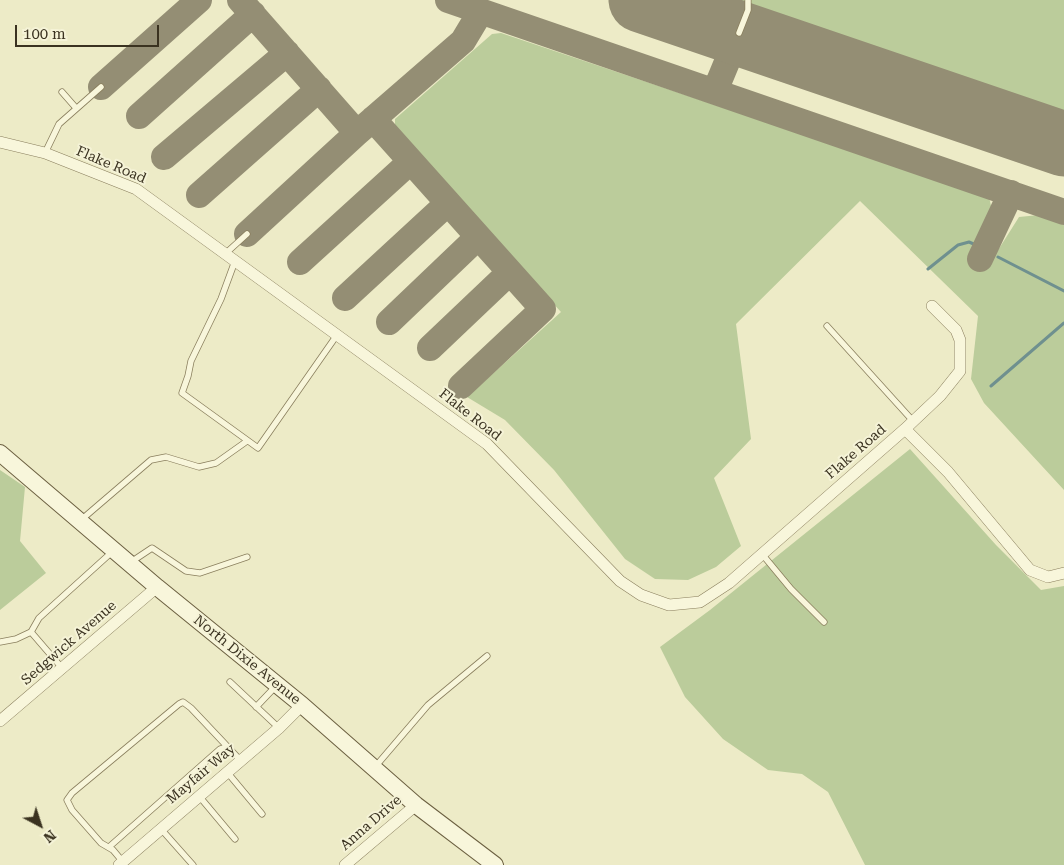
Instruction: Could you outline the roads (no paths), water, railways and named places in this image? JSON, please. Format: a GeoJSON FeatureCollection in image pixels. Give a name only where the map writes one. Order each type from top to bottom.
{"type":"FeatureCollection","features":[{"type":"Feature","properties":{"kind":"street","name":"Flake Road"},"geometry":{"type":"LineString","coordinates":[[0,142],[45,153],[136,189],[487,444],[620,581],[641,595],[669,605],[700,602],[729,583],[940,396],[960,371],[960,340],[956,330],[932,306]]}},
{"type":"Feature","properties":{"kind":"street","name":"Flake Road"},"geometry":{"type":"LineString","coordinates":[[909,425],[1030,570],[1048,577],[1064,573]]}},
{"type":"Feature","properties":{"kind":"street","name":"North Dixie Avenue"},"geometry":{"type":"LineString","coordinates":[[0,453],[157,587],[302,705],[416,805],[495,865]]}},
{"type":"Feature","properties":{"kind":"street","name":"Sedgwick Avenue"},"geometry":{"type":"LineString","coordinates":[[0,721],[157,587]]}},
{"type":"Feature","properties":{"kind":"street","name":"Mayfair Way"},"geometry":{"type":"LineString","coordinates":[[121,863],[279,728],[302,705]]}},
{"type":"Feature","properties":{"kind":"street","name":"Anna Drive"},"geometry":{"type":"LineString","coordinates":[[346,865],[416,805]]}},
{"type":"Feature","properties":{"kind":"lane"},"geometry":{"type":"LineString","coordinates":[[739,33],[748,10],[748,0]]}},
{"type":"Feature","properties":{"kind":"lane"},"geometry":{"type":"LineString","coordinates":[[45,153],[59,124],[101,87]]}},
{"type":"Feature","properties":{"kind":"lane"},"geometry":{"type":"LineString","coordinates":[[62,92],[76,108]]}},
{"type":"Feature","properties":{"kind":"lane"},"geometry":{"type":"LineString","coordinates":[[225,254],[247,234]]}},
{"type":"Feature","properties":{"kind":"lane"},"geometry":{"type":"LineString","coordinates":[[235,261],[220,299],[191,361],[182,393],[247,441],[258,448],[337,335]]}},
{"type":"Feature","properties":{"kind":"lane"},"geometry":{"type":"LineString","coordinates":[[827,326],[909,425]]}},
{"type":"Feature","properties":{"kind":"lane"},"geometry":{"type":"LineString","coordinates":[[80,521],[151,460],[166,457],[199,468],[216,463],[247,441]]}},
{"type":"Feature","properties":{"kind":"lane"},"geometry":{"type":"LineString","coordinates":[[130,564],[152,548],[186,570],[200,573],[247,558]]}},
{"type":"Feature","properties":{"kind":"lane"},"geometry":{"type":"LineString","coordinates":[[0,642],[16,639],[31,632],[39,618],[114,550]]}},
{"type":"Feature","properties":{"kind":"lane"},"geometry":{"type":"LineString","coordinates":[[762,554],[824,622]]}},
{"type":"Feature","properties":{"kind":"lane"},"geometry":{"type":"LineString","coordinates":[[31,632],[62,668]]}},
{"type":"Feature","properties":{"kind":"lane"},"geometry":{"type":"LineString","coordinates":[[374,768],[428,705],[487,656]]}},
{"type":"Feature","properties":{"kind":"lane"},"geometry":{"type":"LineString","coordinates":[[230,682],[279,728]]}},
{"type":"Feature","properties":{"kind":"lane"},"geometry":{"type":"LineString","coordinates":[[256,707],[277,685]]}},
{"type":"Feature","properties":{"kind":"lane"},"geometry":{"type":"LineString","coordinates":[[121,863],[109,847],[101,843],[72,810],[67,800],[72,793],[183,702],[241,761]]}},
{"type":"Feature","properties":{"kind":"lane"},"geometry":{"type":"LineString","coordinates":[[109,847],[220,749],[226,747]]}},
{"type":"Feature","properties":{"kind":"lane"},"geometry":{"type":"LineString","coordinates":[[227,772],[262,814]]}},
{"type":"Feature","properties":{"kind":"lane"},"geometry":{"type":"LineString","coordinates":[[199,796],[235,839]]}},
{"type":"Feature","properties":{"kind":"lane"},"geometry":{"type":"LineString","coordinates":[[161,829],[192,865]]}},
{"type":"Feature","properties":{"kind":"waterway"},"geometry":{"type":"LineString","coordinates":[[928,269],[958,245],[969,242],[976,245]]}},
{"type":"Feature","properties":{"kind":"waterway"},"geometry":{"type":"LineString","coordinates":[[998,257],[1064,291]]}},
{"type":"Feature","properties":{"kind":"waterway"},"geometry":{"type":"LineString","coordinates":[[991,386],[1064,323]]}}]}
